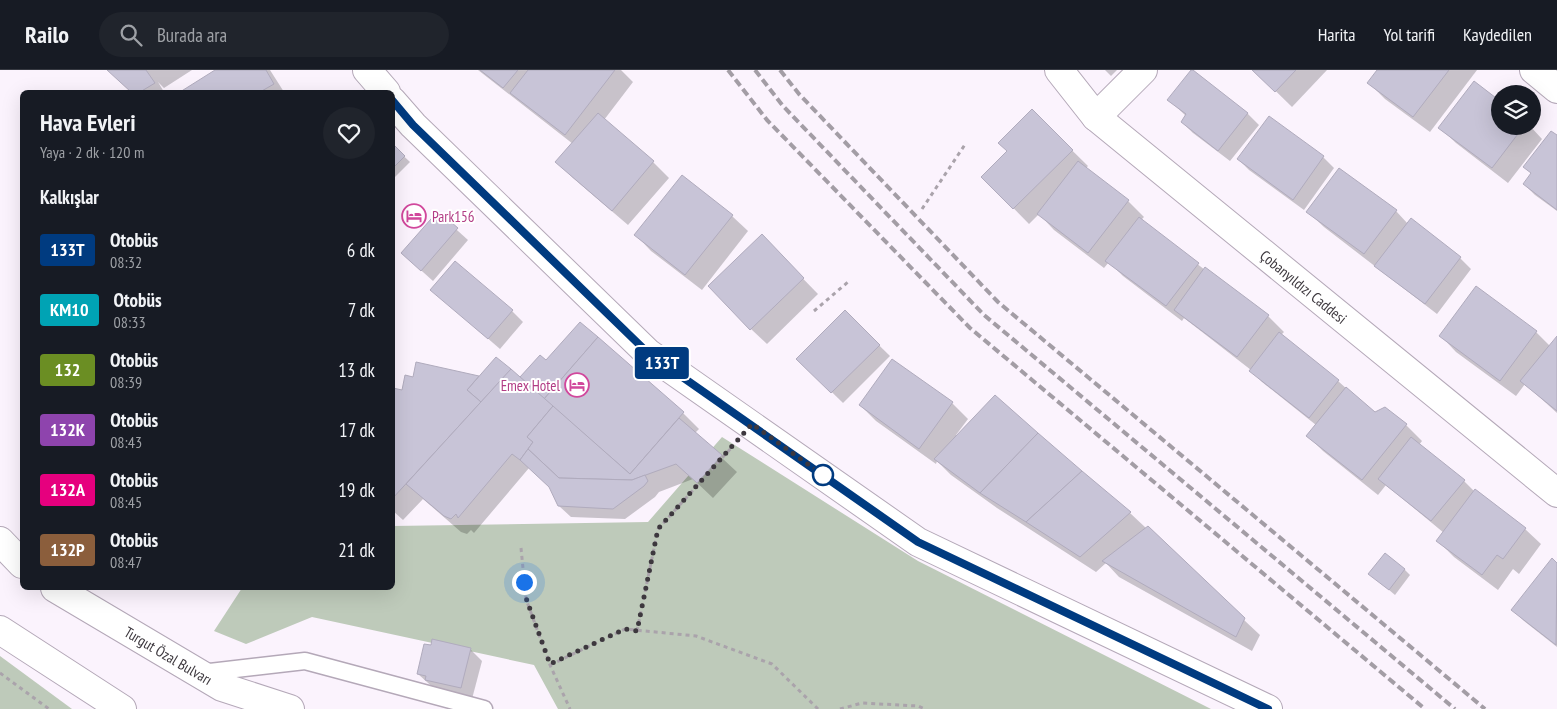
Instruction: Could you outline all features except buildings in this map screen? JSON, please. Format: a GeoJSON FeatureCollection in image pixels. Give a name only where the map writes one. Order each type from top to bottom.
{"type":"FeatureCollection","features":[{"type":"Feature","properties":{"kind":"main road"},"geometry":{"type":"LineString","coordinates":[[368,70],[384,90]]}},
{"type":"Feature","properties":{"kind":"main road","name":"Çobanyıldızı Caddesi"},"geometry":{"type":"LineString","coordinates":[[1059,70],[1096,117],[1557,494]]}},
{"type":"Feature","properties":{"kind":"main road"},"geometry":{"type":"LineString","coordinates":[[1096,117],[1143,70]]}},
{"type":"Feature","properties":{"kind":"main road"},"geometry":{"type":"LineString","coordinates":[[1534,70],[1557,89]]}},
{"type":"Feature","properties":{"kind":"main road"},"geometry":{"type":"LineString","coordinates":[[395,104],[413,125],[648,353],[918,542],[1268,709]]}},
{"type":"Feature","properties":{"kind":"main road"},"geometry":{"type":"LineString","coordinates":[[0,541],[20,562]]}},
{"type":"Feature","properties":{"kind":"main road","name":"Turgut Özal Bulvarı"},"geometry":{"type":"LineString","coordinates":[[58,590],[222,687],[290,709]]}},
{"type":"Feature","properties":{"kind":"main road"},"geometry":{"type":"LineString","coordinates":[[0,630],[122,709]]}},
{"type":"Feature","properties":{"kind":"lane"},"geometry":{"type":"LineString","coordinates":[[198,673],[305,661],[484,709]]}},
{"type":"Feature","properties":{"kind":"path"},"geometry":{"type":"LineString","coordinates":[[922,210],[966,143]]}},
{"type":"Feature","properties":{"kind":"path"},"geometry":{"type":"LineString","coordinates":[[814,311],[848,282]]}},
{"type":"Feature","properties":{"kind":"path"},"geometry":{"type":"LineString","coordinates":[[637,631],[658,529],[752,424]]}},
{"type":"Feature","properties":{"kind":"path"},"geometry":{"type":"LineString","coordinates":[[521,548],[526,598],[550,664],[570,709]]}},
{"type":"Feature","properties":{"kind":"path"},"geometry":{"type":"LineString","coordinates":[[550,664],[625,629],[696,636],[772,664],[818,709]]}},
{"type":"Feature","properties":{"kind":"path"},"geometry":{"type":"LineString","coordinates":[[0,673],[49,709]]}},
{"type":"Feature","properties":{"kind":"path"},"geometry":{"type":"LineString","coordinates":[[840,709],[862,703],[918,706],[925,709]]}},
{"type":"Feature","properties":{"kind":"green space"},"geometry":{"type":"Polygon","coordinates":[[[722,437],[918,561],[1211,709],[558,709],[534,665],[312,617],[246,644],[214,631],[241,590],[395,590],[395,526],[648,522],[722,437]]]}},
{"type":"Feature","properties":{"kind":"green space"},"geometry":{"type":"Polygon","coordinates":[[[0,656],[72,709],[0,709],[0,656]]]}},
{"type":"Feature","properties":{"kind":"railway"},"geometry":{"type":"LineString","coordinates":[[728,70],[767,120],[970,328],[1425,709]]}},
{"type":"Feature","properties":{"kind":"railway"},"geometry":{"type":"LineString","coordinates":[[755,70],[783,106],[984,315],[1455,709]]}},
{"type":"Feature","properties":{"kind":"railway"},"geometry":{"type":"LineString","coordinates":[[780,70],[799,94],[998,302],[1485,709]]}},
{"type":"Feature","properties":{"kind":"bus line","name":"133T"},"geometry":{"type":"LineString","coordinates":[[395,104],[413,125],[648,353],[918,542],[1268,709]]}},
{"type":"Feature","properties":{"kind":"place","name":"Park156"},"geometry":{"type":"Point","coordinates":[414,216]}},
{"type":"Feature","properties":{"kind":"place","name":"Emex Hotel"},"geometry":{"type":"Point","coordinates":[577,385]}},
{"type":"Feature","properties":{"kind":"route"},"geometry":{"type":"LineString","coordinates":[[524,582],[526,598],[550,664],[625,629],[637,631],[658,529],[752,424],[827,478],[823,475]]}}]}
